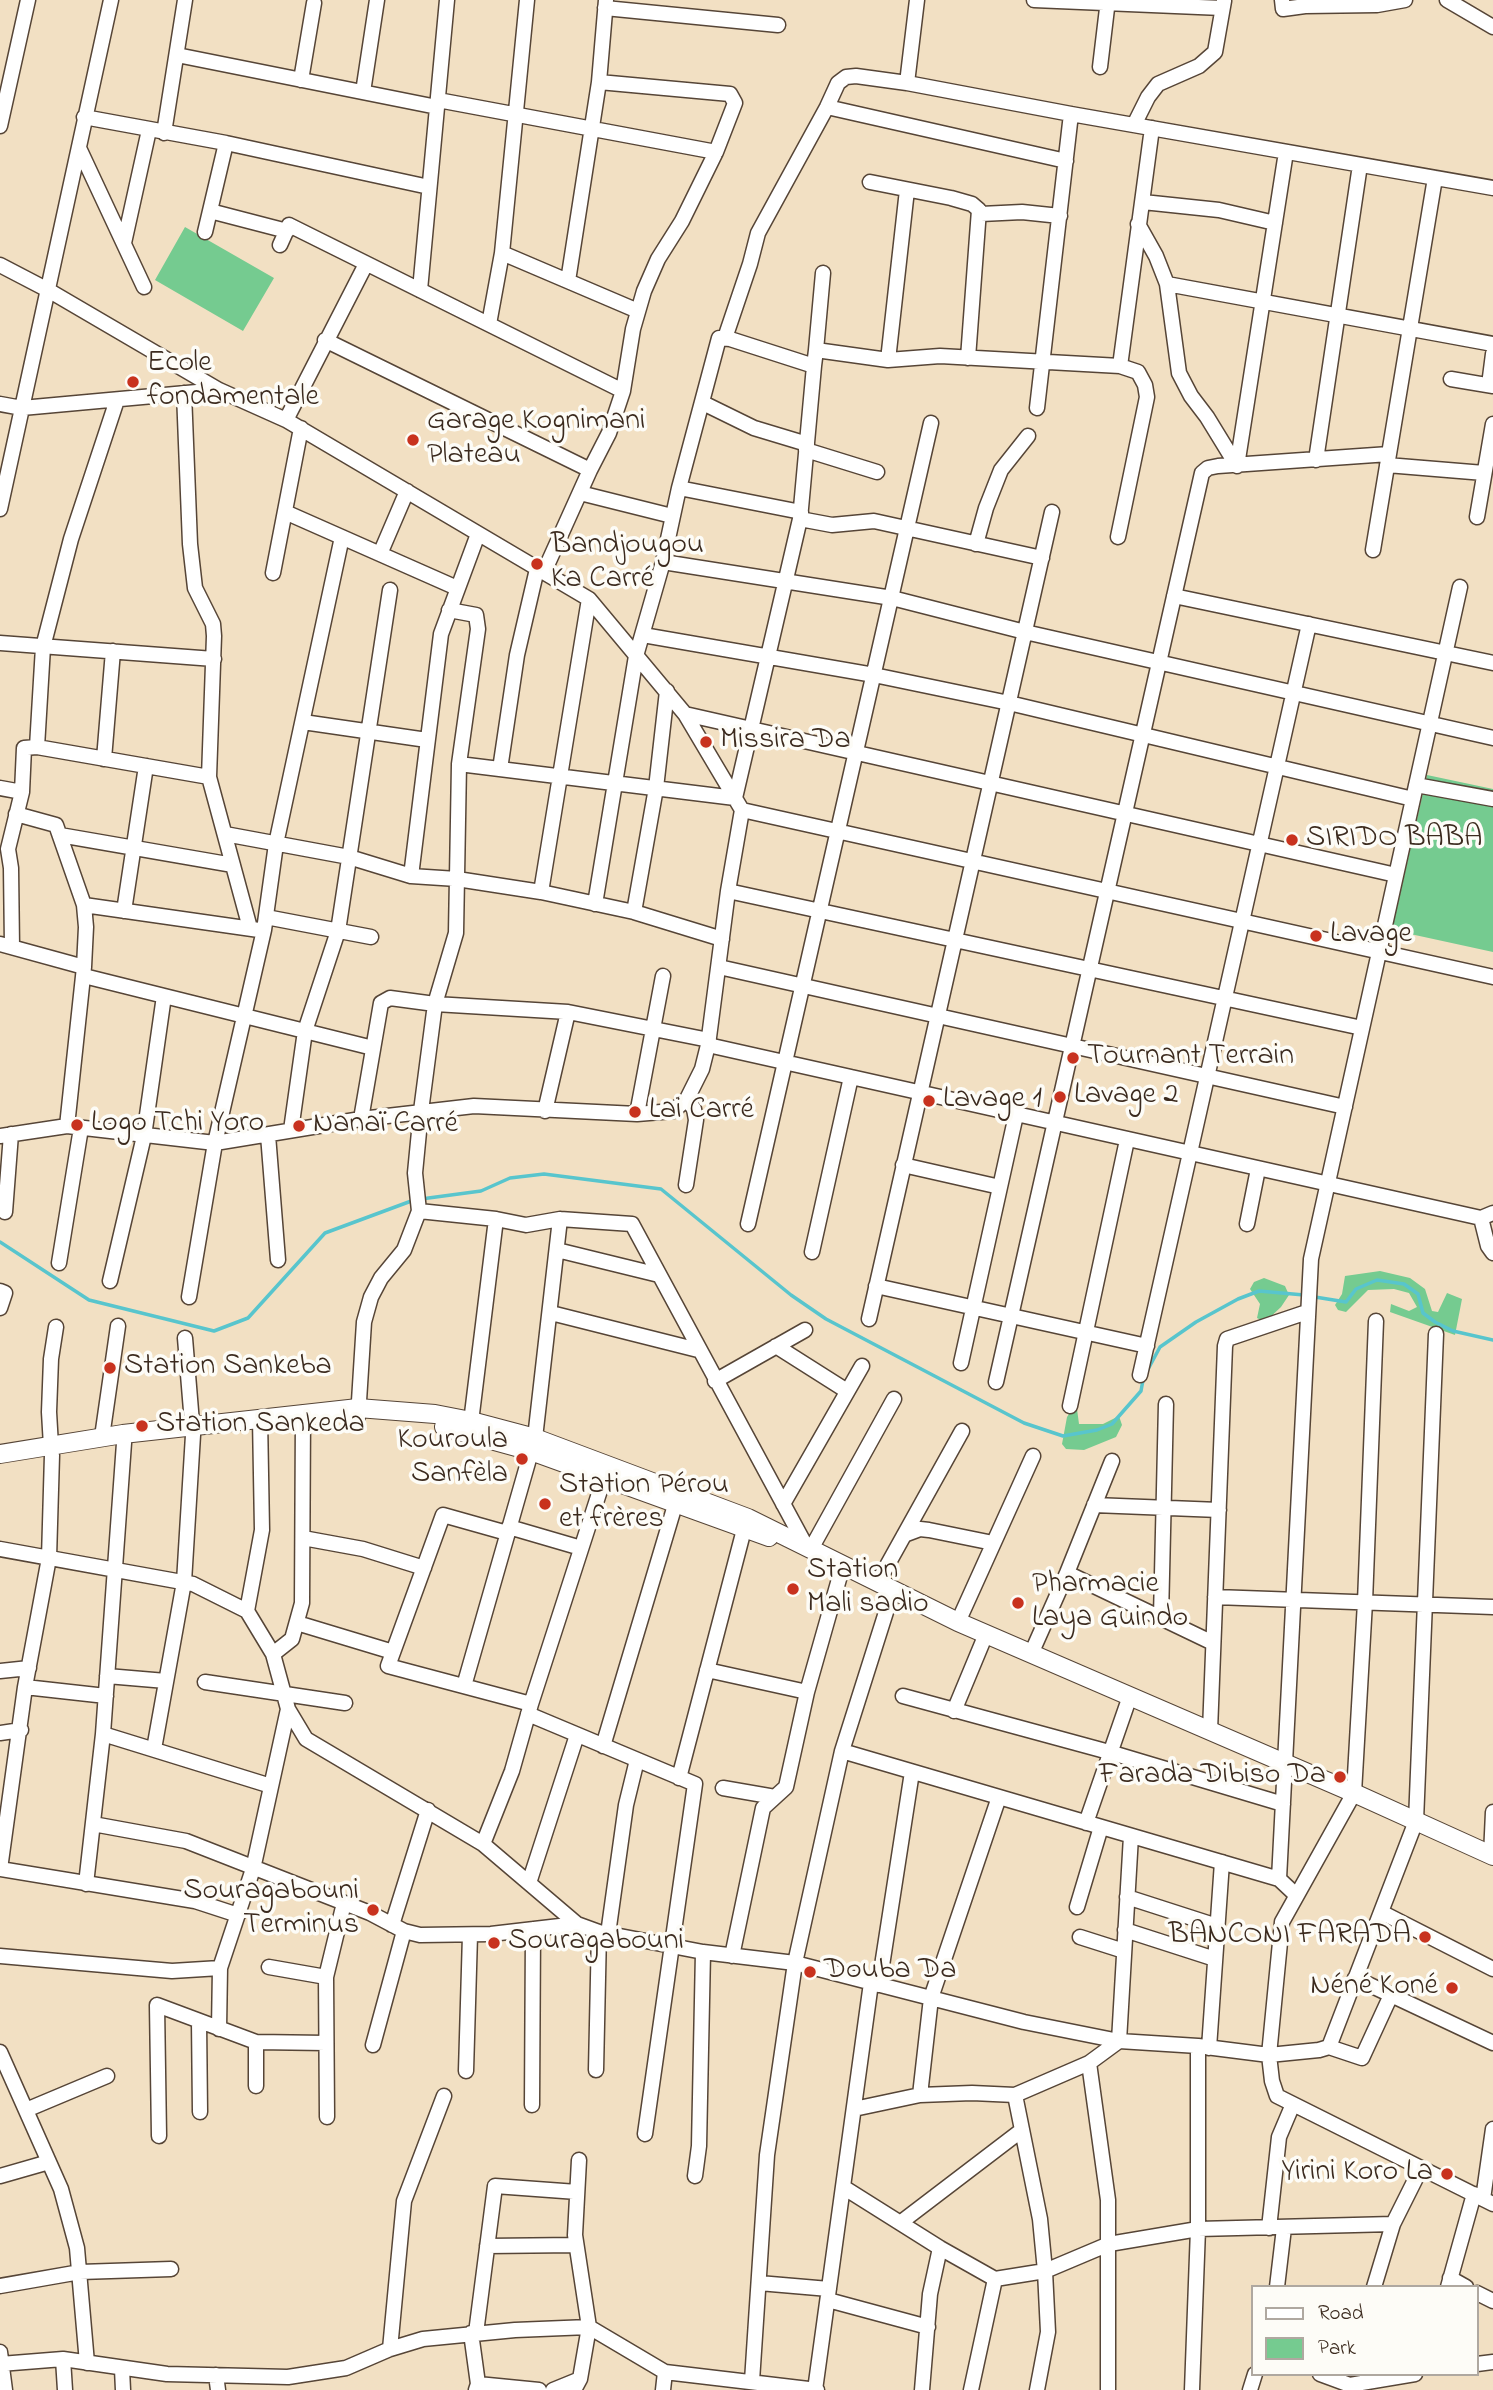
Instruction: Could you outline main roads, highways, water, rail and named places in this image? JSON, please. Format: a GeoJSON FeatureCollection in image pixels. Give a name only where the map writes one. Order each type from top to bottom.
{"type":"FeatureCollection","features":[{"type":"Feature","properties":{"kind":"main road"},"geometry":{"type":"LineString","coordinates":[[0,1463],[102,1437],[193,1431],[358,1412],[436,1426],[470,1427],[533,1445],[808,1548],[958,1622],[1354,1793],[1492,1856]]}},
{"type":"Feature","properties":{"kind":"main road"},"geometry":{"type":"LineString","coordinates":[[0,1454],[124,1443],[193,1431]]}},
{"type":"Feature","properties":{"kind":"main road"},"geometry":{"type":"LineString","coordinates":[[533,1445],[604,1478],[677,1498]]}},
{"type":"Feature","properties":{"kind":"waterway"},"geometry":{"type":"LineString","coordinates":[[421,1199],[481,1191],[510,1178],[544,1174],[661,1189],[791,1295],[826,1319],[1024,1423],[1063,1436],[1097,1430],[1112,1424],[1141,1391],[1143,1380]]}},
{"type":"Feature","properties":{"kind":"waterway"},"geometry":{"type":"LineString","coordinates":[[0,1242],[89,1300],[214,1331],[248,1318],[325,1233],[414,1200]]}},
{"type":"Feature","properties":{"kind":"waterway"},"geometry":{"type":"LineString","coordinates":[[1315,1297],[1346,1302],[1356,1289],[1377,1280],[1404,1284],[1418,1294],[1423,1313],[1435,1322],[1453,1331],[1493,1340]]}},
{"type":"Feature","properties":{"kind":"waterway"},"geometry":{"type":"LineString","coordinates":[[1146,1373],[1160,1347],[1196,1322],[1238,1299],[1259,1291],[1304,1295]]}},
{"type":"Feature","properties":{"kind":"place","name":"Ecole fondamentale"},"geometry":{"type":"Point","coordinates":[133,382]}},
{"type":"Feature","properties":{"kind":"place","name":"Garage Kognimani Plateau"},"geometry":{"type":"Point","coordinates":[413,440]}},
{"type":"Feature","properties":{"kind":"place","name":"Bandjougou Ka Carré"},"geometry":{"type":"Point","coordinates":[537,564]}},
{"type":"Feature","properties":{"kind":"place","name":"Missira Da"},"geometry":{"type":"Point","coordinates":[706,742]}},
{"type":"Feature","properties":{"kind":"place","name":"SIRIDO BABA"},"geometry":{"type":"Point","coordinates":[1292,840]}},
{"type":"Feature","properties":{"kind":"place","name":"Lavage"},"geometry":{"type":"Point","coordinates":[1316,936]}},
{"type":"Feature","properties":{"kind":"place","name":"Tournant Terrain"},"geometry":{"type":"Point","coordinates":[1073,1058]}},
{"type":"Feature","properties":{"kind":"place","name":"Lavage 2"},"geometry":{"type":"Point","coordinates":[1060,1097]}},
{"type":"Feature","properties":{"kind":"place","name":"Lavage 1"},"geometry":{"type":"Point","coordinates":[929,1101]}},
{"type":"Feature","properties":{"kind":"place","name":"Lai Carré"},"geometry":{"type":"Point","coordinates":[635,1112]}},
{"type":"Feature","properties":{"kind":"place","name":"Logo Tchi Yoro"},"geometry":{"type":"Point","coordinates":[77,1125]}},
{"type":"Feature","properties":{"kind":"place","name":"Nanaï Carré"},"geometry":{"type":"Point","coordinates":[299,1126]}},
{"type":"Feature","properties":{"kind":"place","name":"Station Sankeba"},"geometry":{"type":"Point","coordinates":[110,1368]}},
{"type":"Feature","properties":{"kind":"place","name":"Station Sankeda"},"geometry":{"type":"Point","coordinates":[142,1426]}},
{"type":"Feature","properties":{"kind":"place","name":"Kouroula Sanfèla"},"geometry":{"type":"Point","coordinates":[522,1459]}},
{"type":"Feature","properties":{"kind":"place","name":"Station Pérou et frères"},"geometry":{"type":"Point","coordinates":[545,1504]}},
{"type":"Feature","properties":{"kind":"place","name":"Station Mali sadio"},"geometry":{"type":"Point","coordinates":[793,1589]}},
{"type":"Feature","properties":{"kind":"place","name":"Pharmacie Laya Guindo"},"geometry":{"type":"Point","coordinates":[1018,1603]}},
{"type":"Feature","properties":{"kind":"place","name":"Farada Dibiso Da"},"geometry":{"type":"Point","coordinates":[1340,1777]}},
{"type":"Feature","properties":{"kind":"place","name":"Souragabouni Terminus"},"geometry":{"type":"Point","coordinates":[373,1910]}},
{"type":"Feature","properties":{"kind":"place","name":"BANCONI FARADA"},"geometry":{"type":"Point","coordinates":[1425,1937]}},
{"type":"Feature","properties":{"kind":"place","name":"Souragabouni"},"geometry":{"type":"Point","coordinates":[494,1943]}},
{"type":"Feature","properties":{"kind":"place","name":"Douba Da"},"geometry":{"type":"Point","coordinates":[810,1972]}},
{"type":"Feature","properties":{"kind":"place","name":"Néné Koné"},"geometry":{"type":"Point","coordinates":[1452,1988]}},
{"type":"Feature","properties":{"kind":"place","name":"Yirini Koro La"},"geometry":{"type":"Point","coordinates":[1447,2174]}}]}
